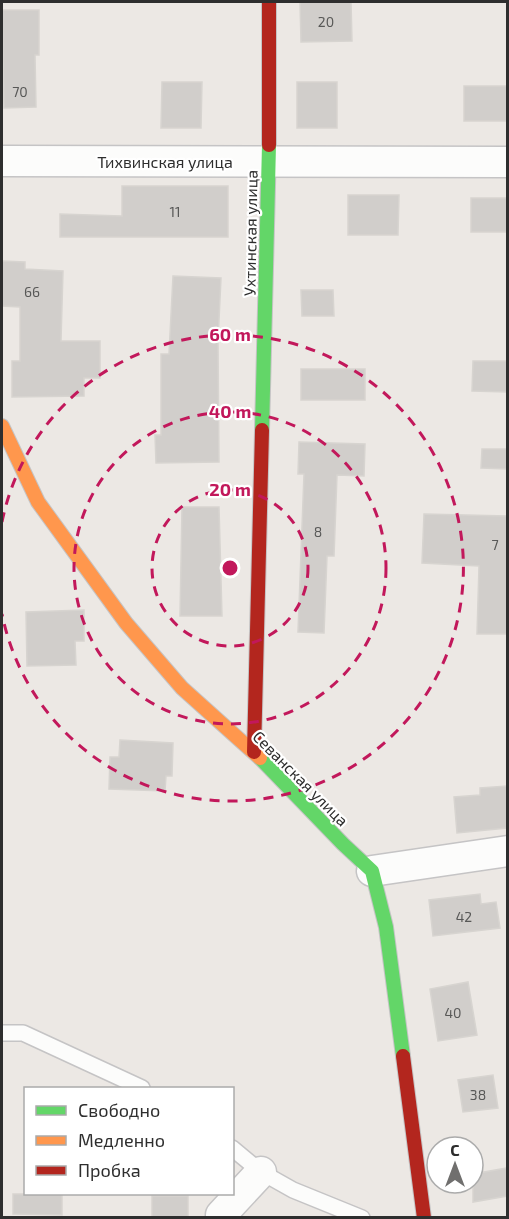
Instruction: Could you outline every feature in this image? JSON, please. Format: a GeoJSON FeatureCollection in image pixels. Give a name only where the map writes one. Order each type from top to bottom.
{"type":"FeatureCollection","features":[{"type":"Feature","properties":{"kind":"street","name":"Ухтинская улица"},"geometry":{"type":"LineString","coordinates":[[254,753],[269,161],[269,2]]}},
{"type":"Feature","properties":{"kind":"street","name":"Тихвинская улица"},"geometry":{"type":"LineString","coordinates":[[2,161],[507,162]]}},
{"type":"Feature","properties":{"kind":"street","name":"Севанская улица"},"geometry":{"type":"LineString","coordinates":[[2,426],[38,502],[126,622],[182,687],[254,753],[372,871]]}},
{"type":"Feature","properties":{"kind":"street"},"geometry":{"type":"LineString","coordinates":[[424,1218],[386,927],[372,871],[507,851]]}},
{"type":"Feature","properties":{"kind":"street"},"geometry":{"type":"LineString","coordinates":[[220,1218],[261,1172]]}},
{"type":"Feature","properties":{"kind":"lane"},"geometry":{"type":"LineString","coordinates":[[2,1033],[23,1033],[138,1087]]}},
{"type":"Feature","properties":{"kind":"lane"},"geometry":{"type":"LineString","coordinates":[[234,1150],[261,1172],[293,1190],[362,1218]]}},
{"type":"Feature","properties":{"kind":"building"},"geometry":{"type":"Polygon","coordinates":[[[300,2],[351,2],[352,41],[301,42],[300,2]]]}},
{"type":"Feature","properties":{"kind":"building"},"geometry":{"type":"Polygon","coordinates":[[[2,10],[39,10],[39,55],[35,55],[36,107],[4,108],[2,10]]]}},
{"type":"Feature","properties":{"kind":"building"},"geometry":{"type":"Polygon","coordinates":[[[162,82],[202,82],[201,128],[161,128],[162,82]]]}},
{"type":"Feature","properties":{"kind":"building"},"geometry":{"type":"Polygon","coordinates":[[[297,82],[337,82],[337,128],[297,128],[297,82]]]}},
{"type":"Feature","properties":{"kind":"building"},"geometry":{"type":"Polygon","coordinates":[[[464,86],[507,86],[507,121],[464,121],[464,86]]]}},
{"type":"Feature","properties":{"kind":"building"},"geometry":{"type":"Polygon","coordinates":[[[122,186],[228,186],[228,237],[60,237],[60,214],[122,216],[122,186]]]}},
{"type":"Feature","properties":{"kind":"building"},"geometry":{"type":"Polygon","coordinates":[[[348,195],[399,195],[398,235],[348,235],[348,195]]]}},
{"type":"Feature","properties":{"kind":"building"},"geometry":{"type":"Polygon","coordinates":[[[471,198],[507,198],[507,232],[471,232],[471,198]]]}},
{"type":"Feature","properties":{"kind":"building"},"geometry":{"type":"Polygon","coordinates":[[[2,261],[25,262],[25,269],[63,271],[61,341],[100,341],[100,378],[84,378],[84,396],[12,397],[12,361],[20,361],[20,307],[2,306],[2,261]]]}},
{"type":"Feature","properties":{"kind":"building"},"geometry":{"type":"Polygon","coordinates":[[[173,276],[221,278],[218,341],[219,462],[156,463],[155,435],[161,435],[161,354],[169,354],[173,276]]]}},
{"type":"Feature","properties":{"kind":"building"},"geometry":{"type":"Polygon","coordinates":[[[301,290],[333,290],[334,316],[302,316],[301,290]]]}},
{"type":"Feature","properties":{"kind":"building"},"geometry":{"type":"Polygon","coordinates":[[[473,361],[507,361],[507,392],[472,391],[473,361]]]}},
{"type":"Feature","properties":{"kind":"building"},"geometry":{"type":"Polygon","coordinates":[[[301,369],[365,369],[365,400],[301,400],[301,369]]]}},
{"type":"Feature","properties":{"kind":"building"},"geometry":{"type":"Polygon","coordinates":[[[299,442],[365,444],[364,476],[337,475],[334,556],[327,556],[324,633],[298,632],[304,474],[298,474],[299,442]]]}},
{"type":"Feature","properties":{"kind":"building"},"geometry":{"type":"Polygon","coordinates":[[[482,449],[507,449],[507,469],[481,468],[482,449]]]}},
{"type":"Feature","properties":{"kind":"building"},"geometry":{"type":"Polygon","coordinates":[[[182,507],[219,507],[222,616],[180,616],[182,507]]]}},
{"type":"Feature","properties":{"kind":"building"},"geometry":{"type":"Polygon","coordinates":[[[424,514],[507,516],[507,634],[477,634],[479,566],[422,563],[424,514]]]}},
{"type":"Feature","properties":{"kind":"building"},"geometry":{"type":"Polygon","coordinates":[[[84,610],[84,641],[75,641],[76,665],[27,666],[26,612],[84,610]]]}},
{"type":"Feature","properties":{"kind":"building"},"geometry":{"type":"Polygon","coordinates":[[[120,740],[173,743],[172,776],[166,776],[165,791],[109,789],[110,757],[119,757],[120,740]]]}},
{"type":"Feature","properties":{"kind":"building"},"geometry":{"type":"Polygon","coordinates":[[[507,786],[507,828],[457,833],[454,797],[480,795],[480,788],[507,786]]]}},
{"type":"Feature","properties":{"kind":"building"},"geometry":{"type":"Polygon","coordinates":[[[480,894],[481,904],[496,902],[500,928],[433,936],[429,900],[480,894]]]}},
{"type":"Feature","properties":{"kind":"building"},"geometry":{"type":"Polygon","coordinates":[[[468,982],[477,1035],[438,1041],[430,989],[468,982]]]}},
{"type":"Feature","properties":{"kind":"building"},"geometry":{"type":"Polygon","coordinates":[[[493,1075],[498,1108],[463,1112],[458,1080],[493,1075]]]}},
{"type":"Feature","properties":{"kind":"building"},"geometry":{"type":"Polygon","coordinates":[[[507,1168],[507,1196],[473,1202],[473,1195],[485,1195],[485,1172],[507,1168]]]}},
{"type":"Feature","properties":{"kind":"building"},"geometry":{"type":"Polygon","coordinates":[[[13,1194],[62,1195],[62,1215],[13,1214],[13,1194]]]}},
{"type":"Feature","properties":{"kind":"building"},"geometry":{"type":"Polygon","coordinates":[[[152,1196],[188,1196],[188,1218],[152,1218],[152,1196]]]}},
{"type":"Feature","properties":{"kind":"traffic: fast"},"geometry":{"type":"LineString","coordinates":[[262,430],[269,145]]}},
{"type":"Feature","properties":{"kind":"traffic: fast"},"geometry":{"type":"LineString","coordinates":[[260,758],[372,871],[386,927],[403,1056]]}},
{"type":"Feature","properties":{"kind":"traffic: slow"},"geometry":{"type":"LineString","coordinates":[[2,426],[38,502],[126,623],[182,688],[260,758]]}},
{"type":"Feature","properties":{"kind":"traffic: jam"},"geometry":{"type":"LineString","coordinates":[[269,2],[269,145]]}},
{"type":"Feature","properties":{"kind":"traffic: jam"},"geometry":{"type":"LineString","coordinates":[[254,752],[262,430]]}},
{"type":"Feature","properties":{"kind":"traffic: jam"},"geometry":{"type":"LineString","coordinates":[[403,1056],[424,1218]]}}]}
